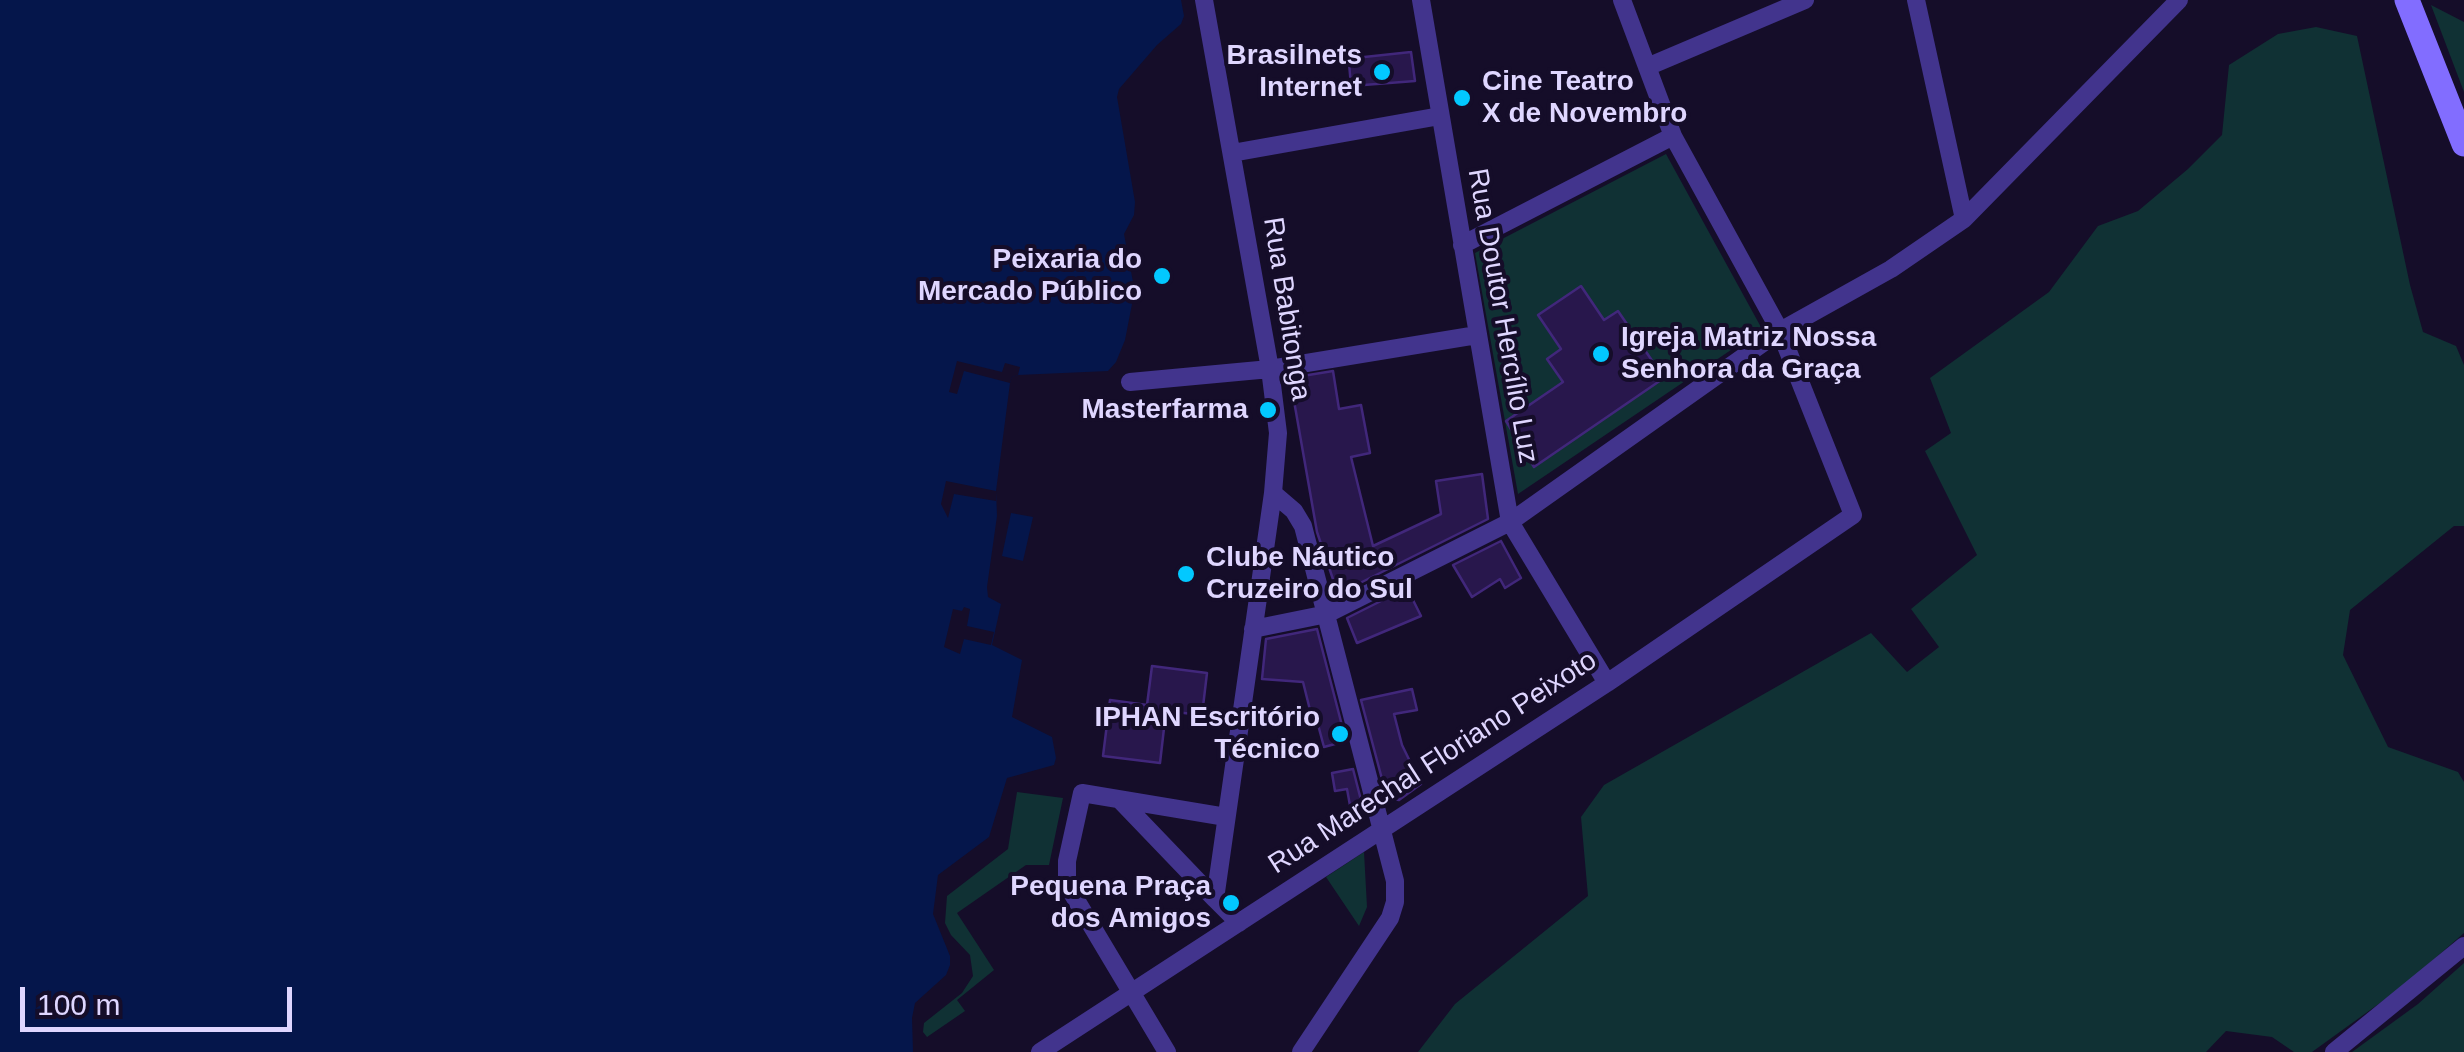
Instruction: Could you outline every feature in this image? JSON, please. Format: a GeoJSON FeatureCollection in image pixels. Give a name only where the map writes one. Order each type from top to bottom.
{"type":"FeatureCollection","features":[{"type":"Feature","properties":{"kind":"main road"},"geometry":{"type":"LineString","coordinates":[[2407,0],[2464,144]]}},
{"type":"Feature","properties":{"kind":"street","name":"Rua Babitonga"},"geometry":{"type":"LineString","coordinates":[[1204,0],[1278,433],[1216,899]]}},
{"type":"Feature","properties":{"kind":"street","name":"Rua Doutor Hercílio Luz"},"geometry":{"type":"LineString","coordinates":[[1420,0],[1510,522]]}},
{"type":"Feature","properties":{"kind":"street"},"geometry":{"type":"LineString","coordinates":[[1622,0],[1673,136],[1780,331]]}},
{"type":"Feature","properties":{"kind":"street"},"geometry":{"type":"LineString","coordinates":[[1647,67],[1805,0]]}},
{"type":"Feature","properties":{"kind":"street"},"geometry":{"type":"LineString","coordinates":[[1916,0],[1964,219]]}},
{"type":"Feature","properties":{"kind":"street"},"geometry":{"type":"LineString","coordinates":[[1253,629],[1327,614],[1510,522],[1780,331],[1891,269],[1964,219],[2178,0]]}},
{"type":"Feature","properties":{"kind":"street"},"geometry":{"type":"LineString","coordinates":[[1232,152],[1440,116]]}},
{"type":"Feature","properties":{"kind":"street"},"geometry":{"type":"LineString","coordinates":[[1462,244],[1673,136]]}},
{"type":"Feature","properties":{"kind":"street","name":"Rua Marechal Floriano Peixoto"},"geometry":{"type":"LineString","coordinates":[[1040,1052],[1606,683],[1853,515],[1780,331]]}},
{"type":"Feature","properties":{"kind":"street"},"geometry":{"type":"LineString","coordinates":[[1130,382],[1270,369],[1478,335]]}},
{"type":"Feature","properties":{"kind":"street"},"geometry":{"type":"LineString","coordinates":[[1273,493],[1294,511],[1303,526],[1395,881],[1390,918],[1301,1052]]}},
{"type":"Feature","properties":{"kind":"street"},"geometry":{"type":"LineString","coordinates":[[1510,522],[1606,683]]}},
{"type":"Feature","properties":{"kind":"street"},"geometry":{"type":"LineString","coordinates":[[1167,1052],[1072,892],[1067,877],[1082,793],[1226,817]]}},
{"type":"Feature","properties":{"kind":"street"},"geometry":{"type":"LineString","coordinates":[[1120,799],[1239,923]]}},
{"type":"Feature","properties":{"kind":"street"},"geometry":{"type":"LineString","coordinates":[[2334,1052],[2464,946]]}},
{"type":"Feature","properties":{"kind":"green space"},"geometry":{"type":"Polygon","coordinates":[[[2431,5],[2464,22],[2464,92],[2431,5]]]}},
{"type":"Feature","properties":{"kind":"green space"},"geometry":{"type":"Polygon","coordinates":[[[2316,27],[2357,36],[2423,332],[2456,346],[2464,365],[2464,526],[2454,526],[2350,610],[2343,655],[2388,747],[2458,772],[2464,782],[2464,933],[2402,987],[2312,1052],[2294,1052],[2272,1037],[2226,1031],[2206,1052],[1418,1052],[1455,1004],[1588,896],[1581,817],[1604,785],[1871,633],[1907,672],[1939,647],[1911,609],[1977,555],[1925,451],[1951,433],[1930,378],[2049,292],[2098,226],[2138,211],[2222,135],[2229,65],[2278,34],[2316,27]]]}},
{"type":"Feature","properties":{"kind":"green space"},"geometry":{"type":"Polygon","coordinates":[[[1666,154],[1762,329],[1518,494],[1475,253],[1666,154]]]}},
{"type":"Feature","properties":{"kind":"green space"},"geometry":{"type":"Polygon","coordinates":[[[1017,792],[1063,798],[1049,865],[1026,865],[957,913],[994,970],[957,1000],[965,1011],[927,1037],[924,1023],[962,993],[973,976],[970,955],[945,923],[947,896],[1008,849],[1017,792]]]}},
{"type":"Feature","properties":{"kind":"green space"},"geometry":{"type":"Polygon","coordinates":[[[1364,852],[1367,907],[1359,926],[1326,877],[1364,852]]]}},
{"type":"Feature","properties":{"kind":"green space"},"geometry":{"type":"Polygon","coordinates":[[[2464,963],[2464,1052],[2352,1052],[2418,1004],[2464,963]]]}},
{"type":"Feature","properties":{"kind":"shaded area"},"geometry":{"type":"Polygon","coordinates":[[[0,0],[1181,0],[1181,24],[1157,45],[1119,89],[1117,97],[1135,202],[1134,215],[1124,234],[1133,282],[1132,304],[1116,362],[1108,371],[1018,375],[1010,383],[987,587],[988,597],[1001,604],[992,645],[1022,660],[1012,717],[1052,737],[1056,758],[1054,765],[1007,778],[989,837],[938,875],[933,914],[950,965],[946,975],[915,1003],[913,1052],[0,1052],[0,0]]]}},
{"type":"Feature","properties":{"kind":"shaded area"},"geometry":{"type":"Polygon","coordinates":[[[1011,513],[1033,517],[1023,561],[1002,556],[1011,513]]]}},
{"type":"Feature","properties":{"kind":"pier"},"geometry":{"type":"Polygon","coordinates":[[[957,361],[1002,372],[1005,363],[1020,367],[1010,383],[964,371],[957,394],[949,392],[957,361]]]}},
{"type":"Feature","properties":{"kind":"pier"},"geometry":{"type":"Polygon","coordinates":[[[946,481],[996,491],[996,501],[954,494],[948,518],[941,504],[946,481]]]}},
{"type":"Feature","properties":{"kind":"pier"},"geometry":{"type":"Polygon","coordinates":[[[964,607],[970,609],[967,626],[994,632],[991,645],[964,639],[960,654],[944,647],[953,609],[962,611],[964,607]]]}},
{"type":"Feature","properties":{"kind":"building","name":"Brasilnets Internet"},"geometry":{"type":"Polygon","coordinates":[[[1411,52],[1415,81],[1351,86],[1349,63],[1354,63],[1355,58],[1411,52]]]}},
{"type":"Feature","properties":{"kind":"building","name":"Igreja Matriz Nossa Senhora da Graça"},"geometry":{"type":"Polygon","coordinates":[[[1581,286],[1604,320],[1618,311],[1664,378],[1534,467],[1506,421],[1563,382],[1547,359],[1561,349],[1538,315],[1581,286]]]}},
{"type":"Feature","properties":{"kind":"building"},"geometry":{"type":"Polygon","coordinates":[[[1333,371],[1339,409],[1361,405],[1370,453],[1351,457],[1373,546],[1441,514],[1436,481],[1482,474],[1488,519],[1338,594],[1317,532],[1290,378],[1333,371]]]}},
{"type":"Feature","properties":{"kind":"building"},"geometry":{"type":"Polygon","coordinates":[[[1501,541],[1521,578],[1505,588],[1500,579],[1472,597],[1453,565],[1501,541]]]}},
{"type":"Feature","properties":{"kind":"building"},"geometry":{"type":"Polygon","coordinates":[[[1407,588],[1421,616],[1357,643],[1347,618],[1407,588]]]}},
{"type":"Feature","properties":{"kind":"building"},"geometry":{"type":"Polygon","coordinates":[[[1317,629],[1346,741],[1324,747],[1303,682],[1262,679],[1266,639],[1317,629]]]}},
{"type":"Feature","properties":{"kind":"building"},"geometry":{"type":"Polygon","coordinates":[[[1152,666],[1207,673],[1202,715],[1166,711],[1160,763],[1103,756],[1110,700],[1147,705],[1152,666]]]}},
{"type":"Feature","properties":{"kind":"building"},"geometry":{"type":"Polygon","coordinates":[[[1412,689],[1417,710],[1394,714],[1402,745],[1421,784],[1399,800],[1387,798],[1361,700],[1412,689]]]}},
{"type":"Feature","properties":{"kind":"building"},"geometry":{"type":"Polygon","coordinates":[[[1353,769],[1363,808],[1351,811],[1347,789],[1335,791],[1332,773],[1353,769]]]}},
{"type":"Feature","properties":{"kind":"place","name":"Brasilnets Internet"},"geometry":{"type":"Point","coordinates":[1382,72]}},
{"type":"Feature","properties":{"kind":"place","name":"Cine Teatro X de Novembro"},"geometry":{"type":"Point","coordinates":[1462,98]}},
{"type":"Feature","properties":{"kind":"place","name":"Peixaria do Mercado Público"},"geometry":{"type":"Point","coordinates":[1162,276]}},
{"type":"Feature","properties":{"kind":"place","name":"Igreja Matriz Nossa Senhora da Graça"},"geometry":{"type":"Point","coordinates":[1601,354]}},
{"type":"Feature","properties":{"kind":"place","name":"Masterfarma"},"geometry":{"type":"Point","coordinates":[1268,410]}},
{"type":"Feature","properties":{"kind":"place","name":"Clube Náutico Cruzeiro do Sul"},"geometry":{"type":"Point","coordinates":[1186,574]}},
{"type":"Feature","properties":{"kind":"place","name":"IPHAN Escritório Técnico"},"geometry":{"type":"Point","coordinates":[1340,734]}},
{"type":"Feature","properties":{"kind":"place","name":"Pequena Praça dos Amigos"},"geometry":{"type":"Point","coordinates":[1231,903]}}]}
